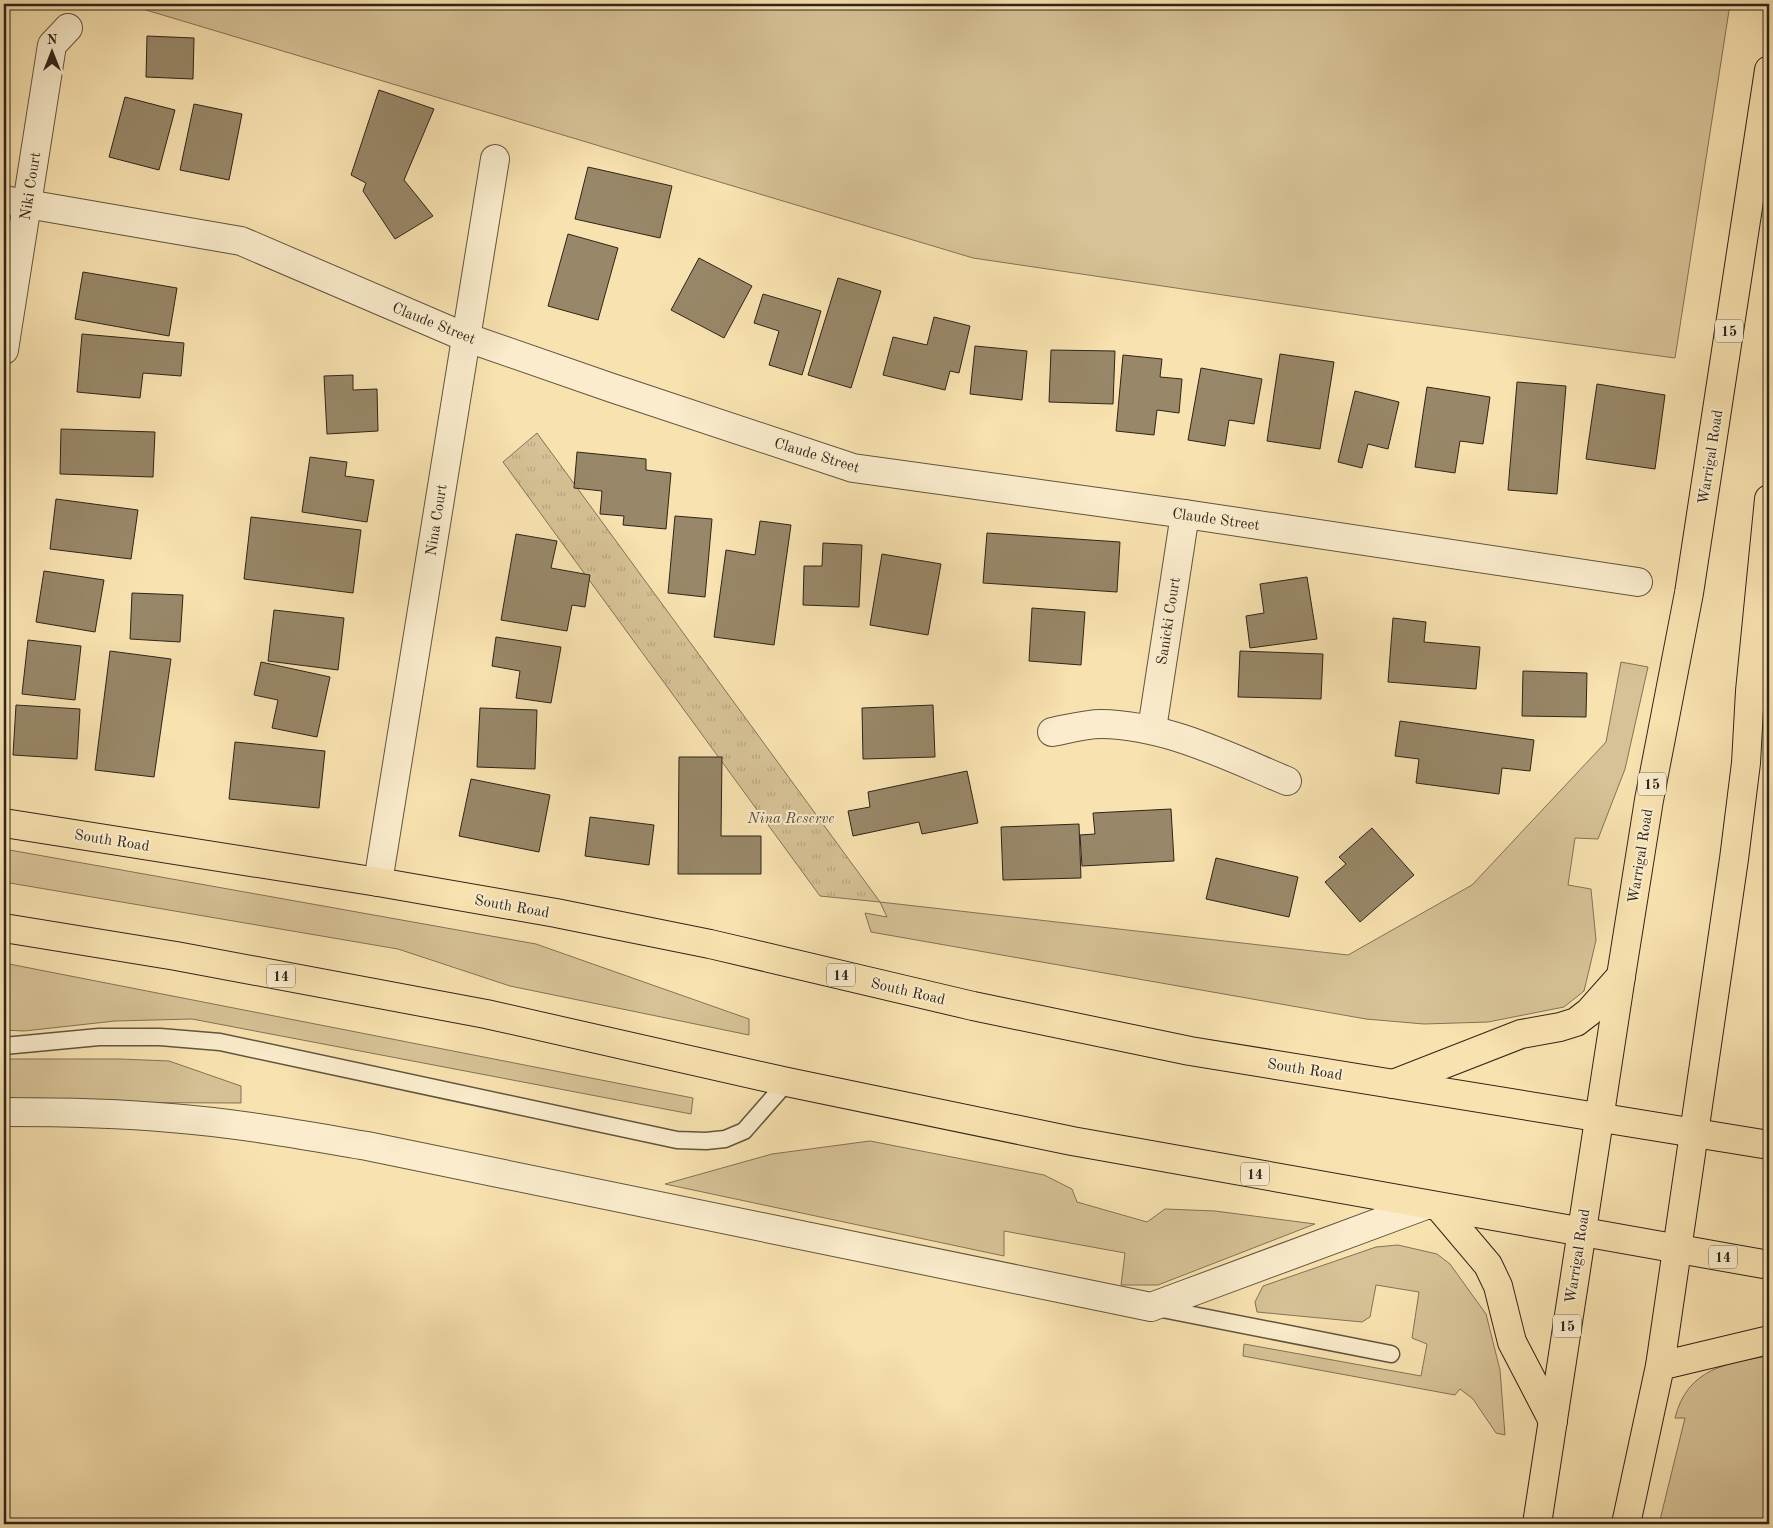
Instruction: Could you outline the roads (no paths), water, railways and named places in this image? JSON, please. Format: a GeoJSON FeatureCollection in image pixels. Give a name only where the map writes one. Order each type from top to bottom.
{"type":"FeatureCollection","features":[{"type":"Feature","properties":{"kind":"highway","name":"Warrigal Road"},"geometry":{"type":"LineString","coordinates":[[1537,1524],[1620,976],[1649,800],[1690,583],[1769,70]]}},
{"type":"Feature","properties":{"kind":"highway"},"geometry":{"type":"LineString","coordinates":[[1626,1524],[1660,1366],[1743,787],[1750,690],[1769,498]]}},
{"type":"Feature","properties":{"kind":"highway","name":"South Road"},"geometry":{"type":"LineString","coordinates":[[4,824],[378,882],[556,914],[710,944],[973,1006],[1190,1051],[1694,1133]]}},
{"type":"Feature","properties":{"kind":"highway","name":"14"},"geometry":{"type":"LineString","coordinates":[[4,928],[176,956],[486,1014],[787,1082],[1072,1141],[1769,1265]]}},
{"type":"Feature","properties":{"kind":"highway"},"geometry":{"type":"LineString","coordinates":[[1393,1084],[1521,1034],[1576,1022],[1589,1012],[1620,976]]}},
{"type":"Feature","properties":{"kind":"highway","name":"14"},"geometry":{"type":"LineString","coordinates":[[1694,1133],[1769,1145]]}},
{"type":"Feature","properties":{"kind":"highway"},"geometry":{"type":"LineString","coordinates":[[1432,1206],[1488,1265],[1498,1286],[1512,1342],[1552,1421]]}},
{"type":"Feature","properties":{"kind":"highway"},"geometry":{"type":"LineString","coordinates":[[1660,1366],[1769,1340]]}},
{"type":"Feature","properties":{"kind":"street","name":"Niki Court"},"geometry":{"type":"LineString","coordinates":[[4,350],[16,202],[52,45],[68,28]]}},
{"type":"Feature","properties":{"kind":"street","name":"Nina Court"},"geometry":{"type":"LineString","coordinates":[[378,882],[495,159]]}},
{"type":"Feature","properties":{"kind":"street","name":"Claude Street"},"geometry":{"type":"LineString","coordinates":[[16,202],[241,241],[465,337],[853,468],[1184,514],[1638,582]]}},
{"type":"Feature","properties":{"kind":"street","name":"Sanicki Court"},"geometry":{"type":"LineString","coordinates":[[1152,729],[1184,514]]}},
{"type":"Feature","properties":{"kind":"street"},"geometry":{"type":"LineString","coordinates":[[1052,732],[1100,724],[1152,729],[1194,742],[1286,781]]}},
{"type":"Feature","properties":{"kind":"street"},"geometry":{"type":"LineString","coordinates":[[4,1112],[70,1112],[171,1118],[267,1129],[367,1146],[1150,1306],[1432,1206]]}},
{"type":"Feature","properties":{"kind":"lane"},"geometry":{"type":"LineString","coordinates":[[4,1046],[99,1037],[160,1037],[220,1042],[677,1140],[693,1141],[725,1139],[744,1132],[787,1082]]}},
{"type":"Feature","properties":{"kind":"lane"},"geometry":{"type":"LineString","coordinates":[[1150,1306],[1391,1354]]}},
{"type":"Feature","properties":{"kind":"park label","name":"Nina Reserve"},"geometry":{"type":"Point","coordinates":[791,818]}}]}
